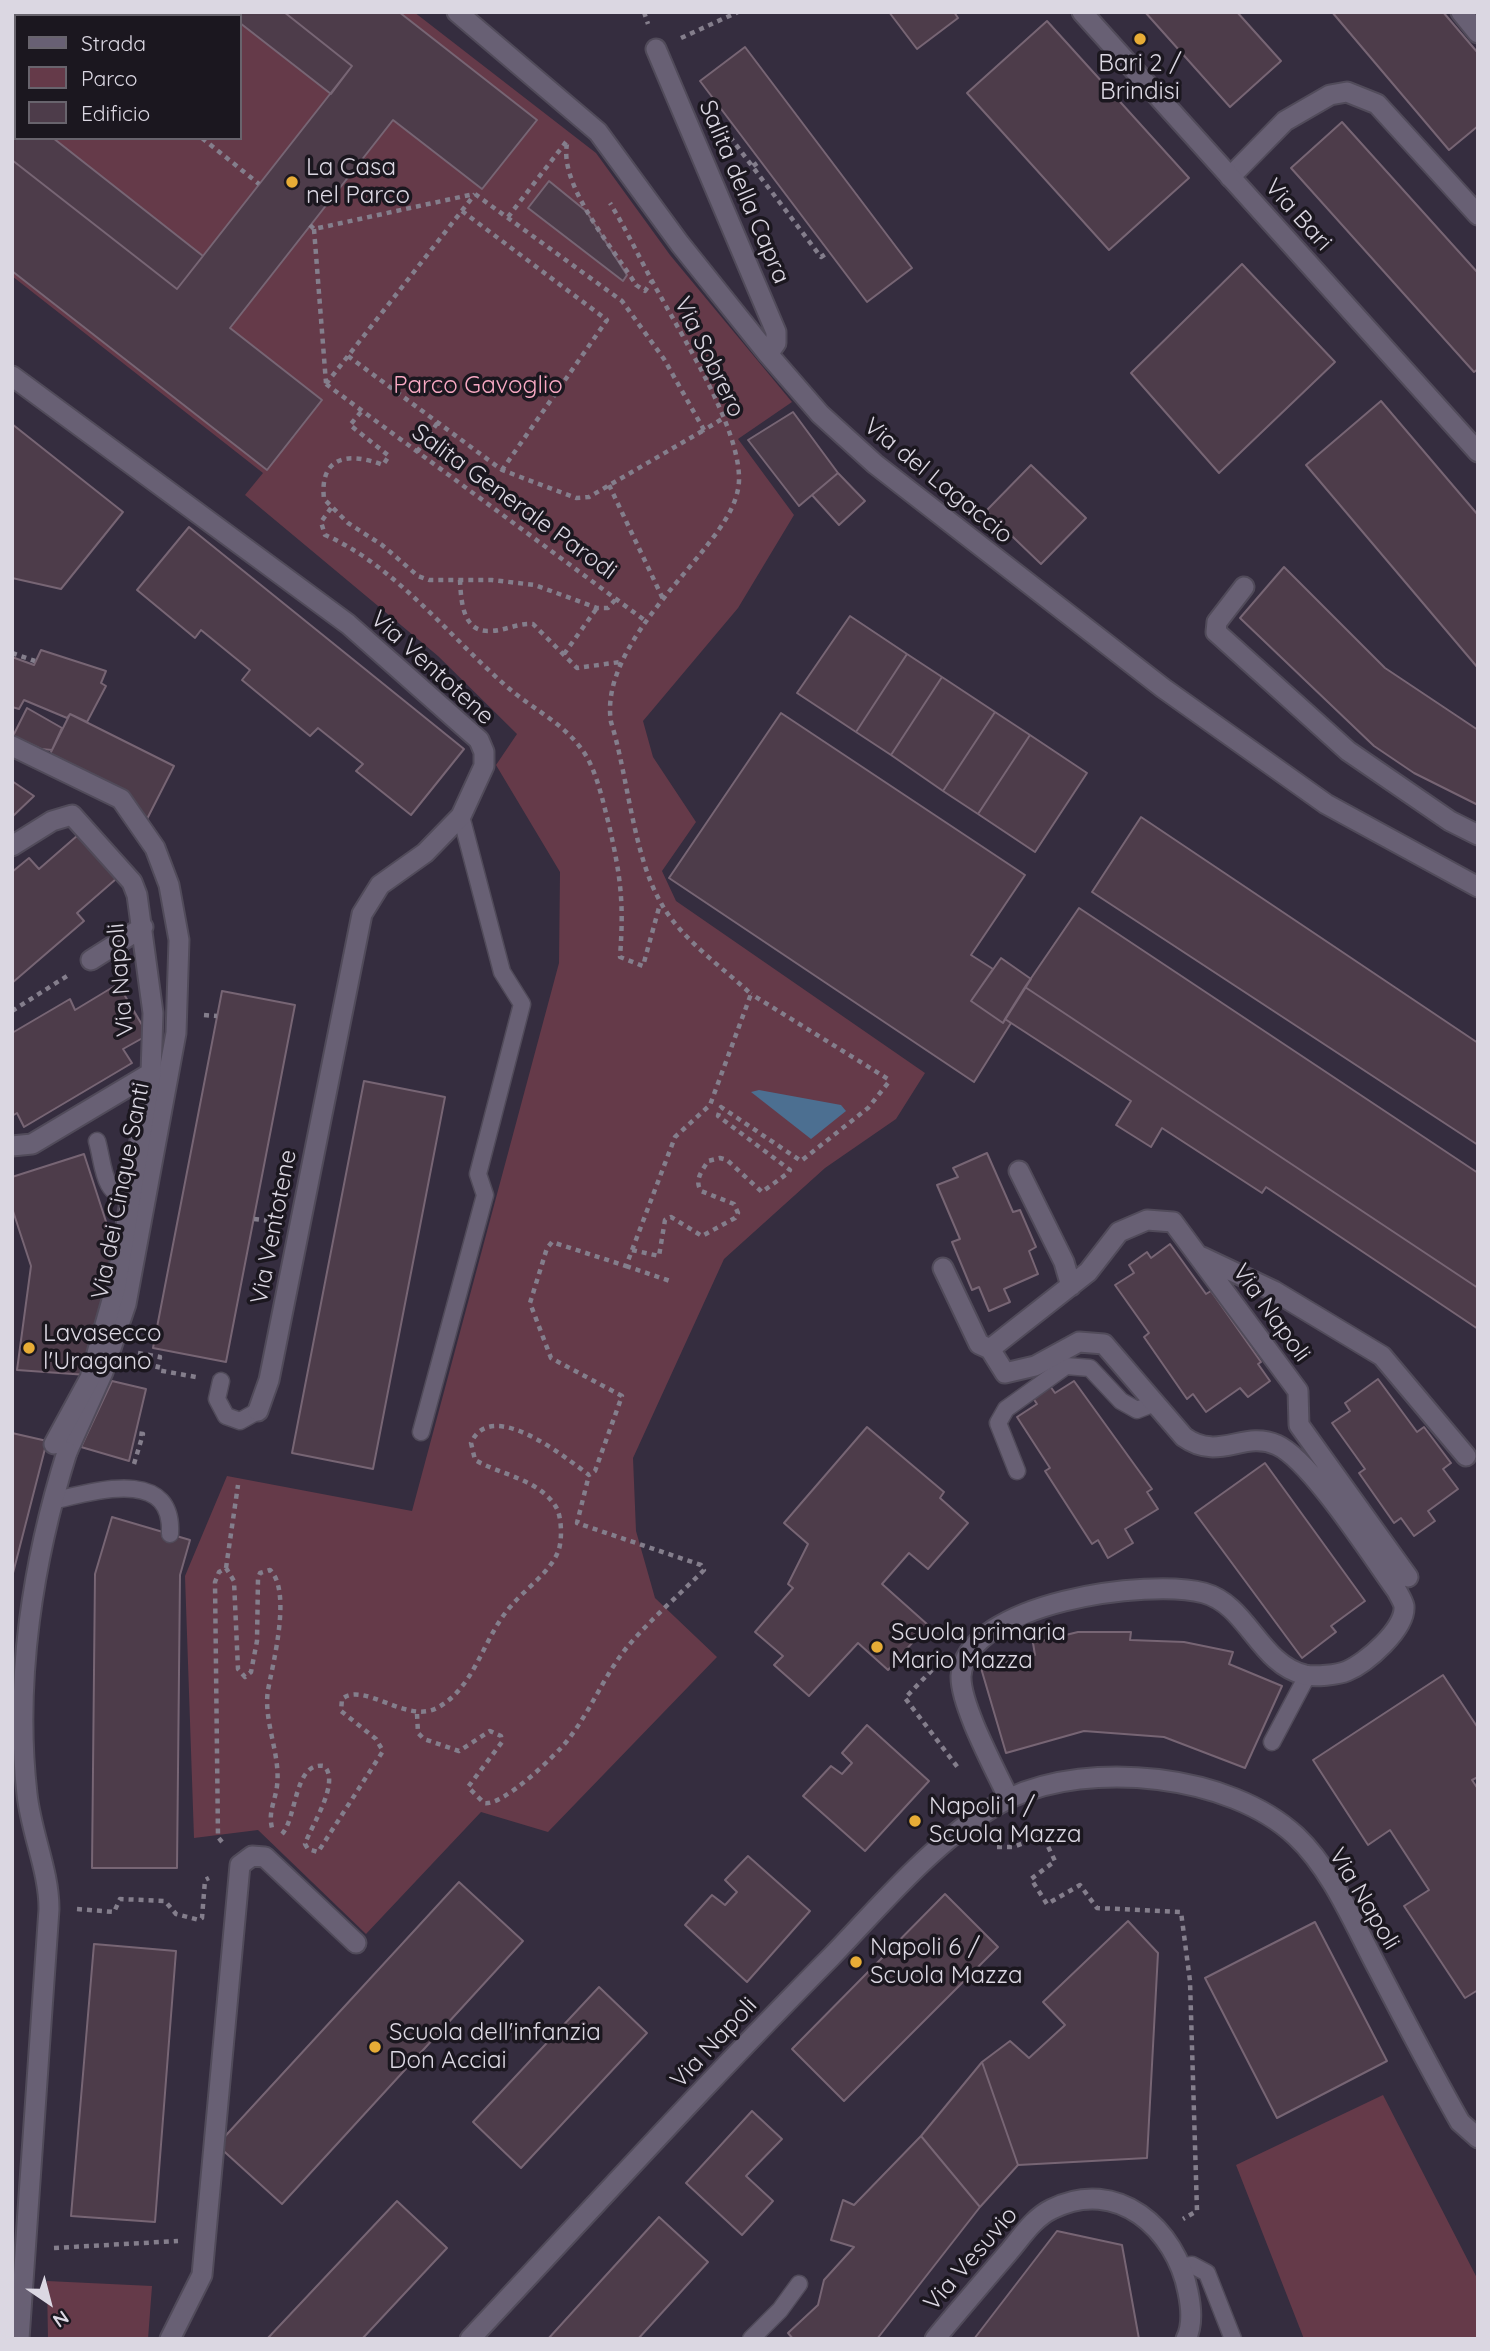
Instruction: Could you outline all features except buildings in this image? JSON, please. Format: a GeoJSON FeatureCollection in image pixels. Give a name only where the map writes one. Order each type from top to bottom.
{"type":"FeatureCollection","features":[{"type":"Feature","properties":{"kind":"street","name":"Via del Lagaccio"},"geometry":{"type":"LineString","coordinates":[[457,12],[598,132],[680,244],[768,354],[820,414],[876,464],[1163,688],[1326,804],[1478,887]]}},
{"type":"Feature","properties":{"kind":"street","name":"Via Bari"},"geometry":{"type":"LineString","coordinates":[[1082,12],[1478,452]]}},
{"type":"Feature","properties":{"kind":"street"},"geometry":{"type":"LineString","coordinates":[[1461,12],[1478,33]]}},
{"type":"Feature","properties":{"kind":"street","name":"Salita della Capra"},"geometry":{"type":"LineString","coordinates":[[656,49],[776,332],[776,343],[768,354]]}},
{"type":"Feature","properties":{"kind":"street"},"geometry":{"type":"LineString","coordinates":[[1230,177],[1285,121],[1330,95],[1347,92],[1377,104],[1478,215]]}},
{"type":"Feature","properties":{"kind":"street","name":"Via Ventotene"},"geometry":{"type":"LineString","coordinates":[[12,376],[348,624],[460,720],[479,740],[484,752],[478,781],[461,816],[425,853],[380,885],[362,914],[269,1380],[258,1411]]}},
{"type":"Feature","properties":{"kind":"street"},"geometry":{"type":"LineString","coordinates":[[1244,587],[1217,622],[1216,632],[1348,751],[1450,821],[1478,835]]}},
{"type":"Feature","properties":{"kind":"street","name":"Via dei Cinque Santi"},"geometry":{"type":"LineString","coordinates":[[12,746],[121,799],[155,848],[169,885],[179,940],[176,1033],[126,1304],[103,1372],[60,1448],[25,1650],[23,1749],[27,1796],[49,1894],[19,2339]]}},
{"type":"Feature","properties":{"kind":"street","name":"Via Napoli"},"geometry":{"type":"LineString","coordinates":[[13,846],[52,821],[72,816],[132,882],[142,927],[153,1013],[151,1073],[116,1286],[90,1378],[60,1448]]}},
{"type":"Feature","properties":{"kind":"street"},"geometry":{"type":"LineString","coordinates":[[91,960],[142,927]]}},
{"type":"Feature","properties":{"kind":"street"},"geometry":{"type":"LineString","coordinates":[[12,1146],[32,1144],[151,1073]]}},
{"type":"Feature","properties":{"kind":"street"},"geometry":{"type":"LineString","coordinates":[[1019,1171],[1063,1262],[1071,1286]]}},
{"type":"Feature","properties":{"kind":"street","name":"Via Napoli"},"geometry":{"type":"LineString","coordinates":[[990,1349],[1088,1272],[1119,1232],[1147,1220],[1174,1222],[1298,1391],[1299,1425],[1408,1577]]}},
{"type":"Feature","properties":{"kind":"street","name":"Via Napoli"},"geometry":{"type":"LineString","coordinates":[[1198,1255],[1274,1291],[1382,1356],[1466,1456]]}},
{"type":"Feature","properties":{"kind":"street"},"geometry":{"type":"LineString","coordinates":[[943,1268],[979,1344],[990,1349],[1005,1373],[1035,1366],[1079,1342],[1104,1344],[1184,1437],[1197,1446],[1212,1449],[1244,1441],[1276,1445],[1306,1468],[1397,1591],[1404,1606],[1400,1623],[1376,1652],[1346,1672],[1307,1676],[1285,1668],[1258,1643],[1232,1610],[1206,1593],[1174,1589],[1121,1589],[1060,1602],[1028,1614],[988,1634],[977,1644],[964,1664],[961,1677],[975,1724],[1009,1799]]}},
{"type":"Feature","properties":{"kind":"street","name":"Via Napoli"},"geometry":{"type":"LineString","coordinates":[[470,2339],[898,1888],[947,1841],[1009,1799],[1045,1785],[1088,1778],[1127,1776],[1164,1780],[1235,1799],[1296,1836],[1326,1875],[1460,2122],[1477,2139]]}},
{"type":"Feature","properties":{"kind":"street"},"geometry":{"type":"LineString","coordinates":[[170,2339],[197,2291],[202,2275],[239,1872],[252,1856],[265,1857],[356,1943]]}},
{"type":"Feature","properties":{"kind":"street","name":"Via Vesuvio"},"geometry":{"type":"LineString","coordinates":[[935,2339],[1038,2218],[1050,2210],[1084,2200],[1116,2203],[1144,2217],[1162,2233],[1176,2251],[1182,2266],[1190,2308],[1186,2339]]}},
{"type":"Feature","properties":{"kind":"lane"},"geometry":{"type":"LineString","coordinates":[[421,1432],[485,1195],[478,1174],[522,1004],[502,972],[461,816]]}},
{"type":"Feature","properties":{"kind":"lane"},"geometry":{"type":"LineString","coordinates":[[97,1141],[111,1191],[118,1197],[131,1198]]}},
{"type":"Feature","properties":{"kind":"lane"},"geometry":{"type":"LineString","coordinates":[[1017,1471],[998,1423],[1006,1409],[1066,1366],[1090,1368],[1121,1401],[1137,1410],[1154,1403]]}},
{"type":"Feature","properties":{"kind":"lane","name":"Via Ventotene"},"geometry":{"type":"LineString","coordinates":[[221,1381],[217,1399],[226,1416],[240,1421],[258,1411]]}},
{"type":"Feature","properties":{"kind":"lane"},"geometry":{"type":"LineString","coordinates":[[52,1501],[110,1489],[145,1491],[167,1506],[171,1518],[170,1534]]}},
{"type":"Feature","properties":{"kind":"lane"},"geometry":{"type":"LineString","coordinates":[[1272,1742],[1307,1676]]}},
{"type":"Feature","properties":{"kind":"lane"},"geometry":{"type":"LineString","coordinates":[[1182,2266],[1192,2264],[1207,2273],[1233,2339]]}},
{"type":"Feature","properties":{"kind":"lane"},"geometry":{"type":"LineString","coordinates":[[751,2339],[780,2310],[799,2284]]}},
{"type":"Feature","properties":{"kind":"path"},"geometry":{"type":"LineString","coordinates":[[656,49],[738,12]]}},
{"type":"Feature","properties":{"kind":"path"},"geometry":{"type":"LineString","coordinates":[[726,130],[821,257],[830,252]]}},
{"type":"Feature","properties":{"kind":"path"},"geometry":{"type":"LineString","coordinates":[[508,217],[570,136],[565,164],[573,184],[636,285],[645,291],[652,281]]}},
{"type":"Feature","properties":{"kind":"path"},"geometry":{"type":"LineString","coordinates":[[204,140],[259,184]]}},
{"type":"Feature","properties":{"kind":"path"},"geometry":{"type":"LineString","coordinates":[[752,166],[760,160]]}},
{"type":"Feature","properties":{"kind":"path"},"geometry":{"type":"LineString","coordinates":[[326,384],[475,194]]}},
{"type":"Feature","properties":{"kind":"path"},"geometry":{"type":"LineString","coordinates":[[326,384],[312,227],[475,194],[621,301],[664,359],[704,430]]}},
{"type":"Feature","properties":{"kind":"path","name":"Via Sobrero"},"geometry":{"type":"LineString","coordinates":[[607,199],[698,364],[722,419],[738,468],[739,480],[735,498],[713,538],[620,662],[610,695],[611,722],[649,875],[661,903],[680,929],[751,994],[888,1079],[888,1083],[868,1108],[801,1161],[721,1107],[718,1116],[790,1170],[762,1192],[727,1160],[720,1158],[708,1161],[698,1179],[698,1186],[701,1191],[734,1204],[737,1207],[735,1218],[702,1236],[677,1218],[671,1217],[666,1220],[663,1228],[659,1256],[632,1250]]}},
{"type":"Feature","properties":{"kind":"path"},"geometry":{"type":"LineString","coordinates":[[462,211],[607,320],[502,470]]}},
{"type":"Feature","properties":{"kind":"path"},"geometry":{"type":"LineString","coordinates":[[348,356],[502,470],[583,499],[722,419]]}},
{"type":"Feature","properties":{"kind":"path","name":"Salita Generale Parodi"},"geometry":{"type":"LineString","coordinates":[[326,384],[648,622]]}},
{"type":"Feature","properties":{"kind":"path"},"geometry":{"type":"LineString","coordinates":[[361,412],[351,425],[389,456],[383,464],[361,456],[349,456],[339,461],[324,482],[324,499],[348,523],[382,545],[418,576],[535,585],[597,608],[608,608],[616,599]]}},
{"type":"Feature","properties":{"kind":"path"},"geometry":{"type":"LineString","coordinates":[[417,453],[438,422]]}},
{"type":"Feature","properties":{"kind":"path"},"geometry":{"type":"LineString","coordinates":[[609,485],[664,601]]}},
{"type":"Feature","properties":{"kind":"path"},"geometry":{"type":"LineString","coordinates":[[331,508],[321,522],[326,535],[361,553],[503,684],[561,726],[587,758],[602,792],[620,873],[624,921],[620,957],[643,965],[661,903]]}},
{"type":"Feature","properties":{"kind":"path"},"geometry":{"type":"LineString","coordinates":[[460,580],[461,610],[477,628],[488,632],[519,623],[533,624],[577,668],[620,662]]}},
{"type":"Feature","properties":{"kind":"path"},"geometry":{"type":"LineString","coordinates":[[564,654],[597,608]]}},
{"type":"Feature","properties":{"kind":"path"},"geometry":{"type":"LineString","coordinates":[[12,653],[36,661]]}},
{"type":"Feature","properties":{"kind":"path"},"geometry":{"type":"LineString","coordinates":[[12,1011],[91,960]]}},
{"type":"Feature","properties":{"kind":"path"},"geometry":{"type":"LineString","coordinates":[[626,1266],[675,1137],[710,1105],[751,994]]}},
{"type":"Feature","properties":{"kind":"path"},"geometry":{"type":"LineString","coordinates":[[417,1714],[418,1733],[424,1739],[459,1751],[490,1731],[501,1736],[502,1742],[468,1787],[484,1803],[493,1804],[511,1792],[567,1741],[610,1670],[630,1644],[704,1570],[701,1565],[685,1559],[577,1523],[589,1475],[595,1471],[622,1395],[551,1358],[530,1303],[547,1248],[552,1242],[673,1282]]}},
{"type":"Feature","properties":{"kind":"path"},"geometry":{"type":"LineString","coordinates":[[140,1341],[138,1352],[160,1357],[157,1370],[221,1381]]}},
{"type":"Feature","properties":{"kind":"path"},"geometry":{"type":"LineString","coordinates":[[238,1485],[226,1568],[234,1581],[237,1669],[245,1677],[251,1672],[257,1641],[260,1573],[270,1570],[275,1579],[281,1622],[267,1695],[277,1785],[269,1817],[274,1834],[285,1832],[302,1781],[310,1769],[317,1765],[324,1766],[328,1773],[327,1791],[322,1811],[306,1844],[308,1849],[318,1852],[381,1755],[380,1743],[341,1711],[342,1699],[356,1694],[417,1714],[436,1709],[457,1693],[508,1609],[554,1560],[559,1548],[560,1517],[556,1506],[531,1485],[511,1473],[475,1460],[471,1443],[475,1435],[491,1424],[538,1438],[589,1475]]}},
{"type":"Feature","properties":{"kind":"path"},"geometry":{"type":"LineString","coordinates":[[122,1462],[134,1465],[143,1434],[136,1433]]}},
{"type":"Feature","properties":{"kind":"path"},"geometry":{"type":"LineString","coordinates":[[49,1894],[71,1909],[114,1912],[120,1899],[165,1901],[176,1914],[199,1920],[202,1918],[207,1878],[239,1872],[218,1837],[215,1582],[219,1573],[226,1568]]}},
{"type":"Feature","properties":{"kind":"path"},"geometry":{"type":"LineString","coordinates":[[941,1661],[905,1698],[963,1774]]}},
{"type":"Feature","properties":{"kind":"path"},"geometry":{"type":"LineString","coordinates":[[998,1847],[1013,1847],[1042,1836],[1055,1861],[1031,1879],[1047,1904],[1080,1885],[1097,1908],[1181,1912],[1190,1981],[1197,2211],[1162,2233]]}},
{"type":"Feature","properties":{"kind":"path"},"geometry":{"type":"LineString","coordinates":[[25,2249],[206,2239]]}},
{"type":"Feature","properties":{"kind":"green space","name":"Parco Gavoglio"},"geometry":{"type":"Polygon","coordinates":[[[12,12],[414,12],[596,153],[670,255],[792,402],[738,439],[794,515],[738,608],[643,721],[653,757],[696,822],[662,871],[676,901],[925,1073],[896,1119],[825,1168],[724,1259],[633,1458],[636,1531],[655,1598],[717,1657],[548,1832],[481,1812],[366,1934],[258,1830],[194,1838],[185,1576],[227,1476],[412,1511],[559,963],[560,872],[496,765],[517,734],[438,656],[245,495],[263,473],[12,276],[12,12]]]}},
{"type":"Feature","properties":{"kind":"green space"},"geometry":{"type":"Polygon","coordinates":[[[1383,2095],[1478,2280],[1478,2339],[1304,2339],[1236,2165],[1383,2095]]]}},
{"type":"Feature","properties":{"kind":"green space"},"geometry":{"type":"Polygon","coordinates":[[[47,2281],[152,2286],[148,2339],[48,2339],[47,2281]]]}},
{"type":"Feature","properties":{"kind":"water"},"geometry":{"type":"Polygon","coordinates":[[[759,1090],[841,1105],[846,1111],[811,1139],[751,1092],[759,1090]]]}},
{"type":"Feature","properties":{"kind":"place","name":"Bari 2 / Brindisi"},"geometry":{"type":"Point","coordinates":[1140,39]}},
{"type":"Feature","properties":{"kind":"place","name":"La Casa nel Parco"},"geometry":{"type":"Point","coordinates":[292,182]}},
{"type":"Feature","properties":{"kind":"place","name":"Lavasecco l'Uragano"},"geometry":{"type":"Point","coordinates":[29,1348]}},
{"type":"Feature","properties":{"kind":"place","name":"Scuola primaria Mario Mazza"},"geometry":{"type":"Point","coordinates":[877,1647]}},
{"type":"Feature","properties":{"kind":"place","name":"Napoli 1 / Scuola Mazza"},"geometry":{"type":"Point","coordinates":[915,1821]}},
{"type":"Feature","properties":{"kind":"place","name":"Napoli 6 / Scuola Mazza"},"geometry":{"type":"Point","coordinates":[856,1962]}},
{"type":"Feature","properties":{"kind":"place","name":"Scuola dell'infanzia Don Acciai"},"geometry":{"type":"Point","coordinates":[375,2047]}}]}
